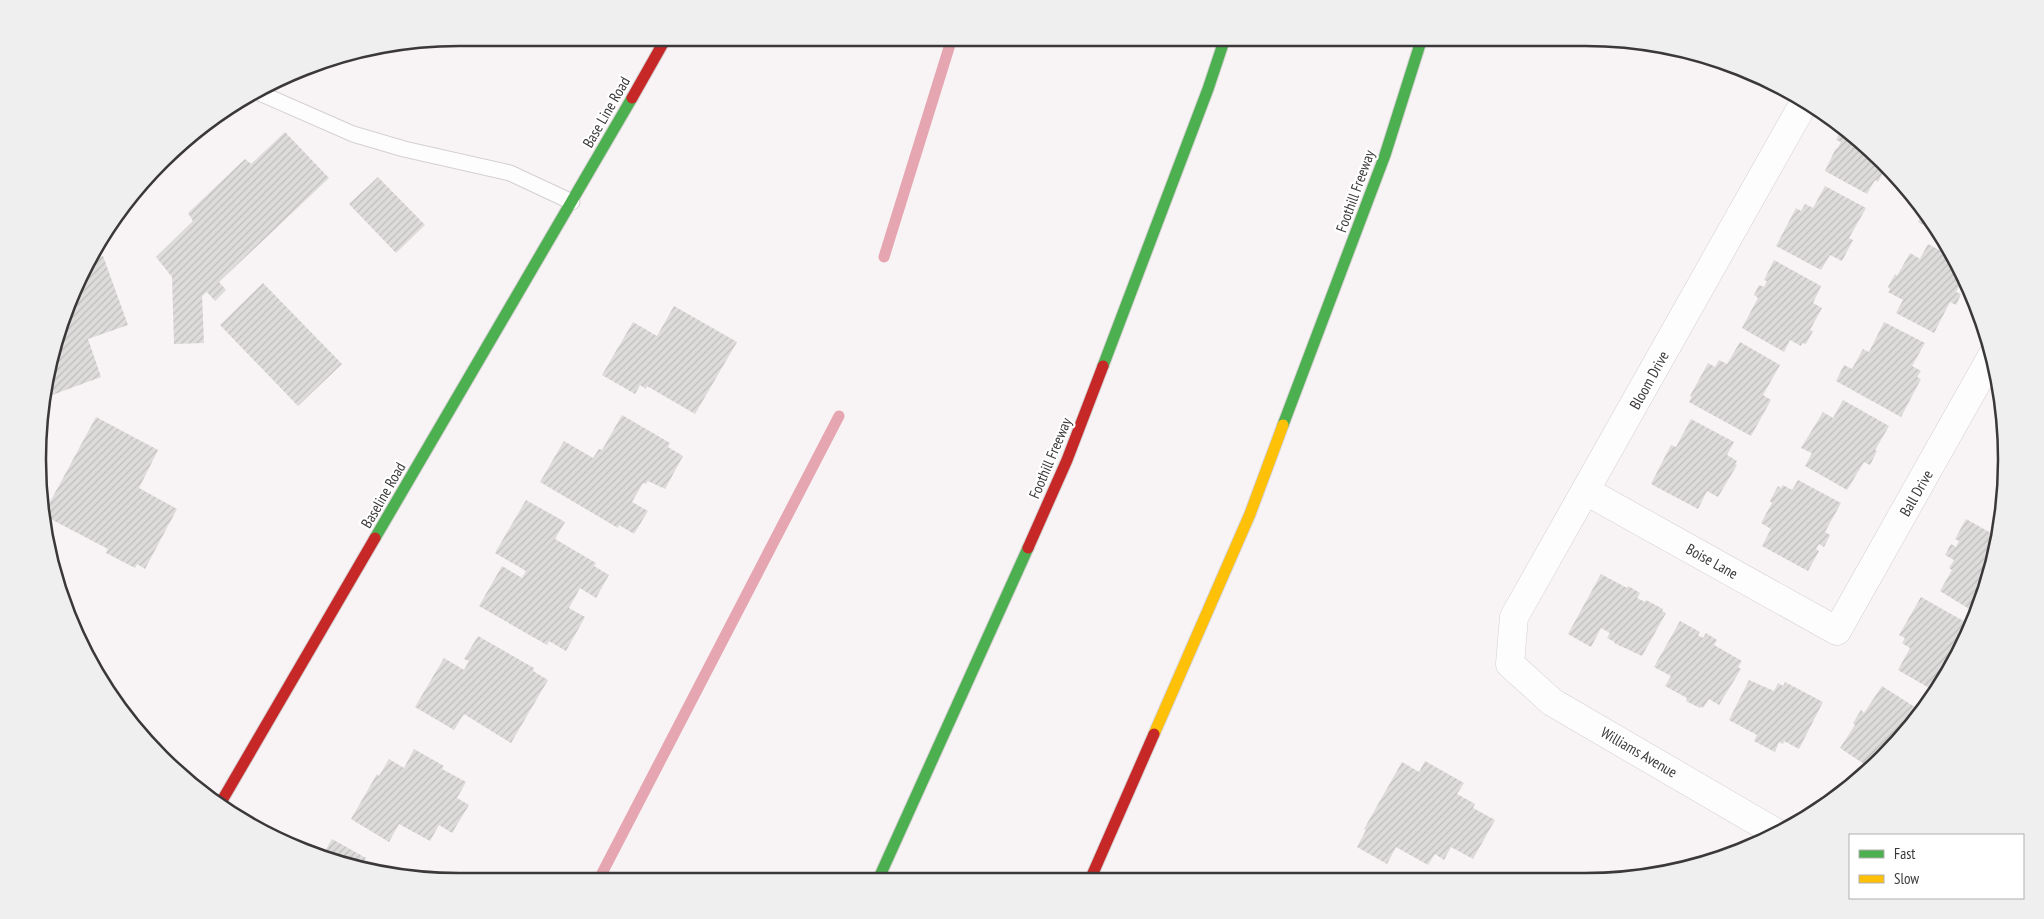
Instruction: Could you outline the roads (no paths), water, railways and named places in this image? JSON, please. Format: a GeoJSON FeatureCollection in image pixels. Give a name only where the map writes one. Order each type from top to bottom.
{"type":"FeatureCollection","features":[{"type":"Feature","properties":{"kind":"main road","name":"Base Line Road"},"geometry":{"type":"LineString","coordinates":[[572,202],[661,46]]}},
{"type":"Feature","properties":{"kind":"main road","name":"Foothill Freeway"},"geometry":{"type":"LineString","coordinates":[[881,873],[1067,460],[1208,89],[1222,46]]}},
{"type":"Feature","properties":{"kind":"main road","name":"Foothill Freeway"},"geometry":{"type":"LineString","coordinates":[[1093,873],[1250,514],[1385,155],[1419,46]]}},
{"type":"Feature","properties":{"kind":"main road","name":"Baseline Road"},"geometry":{"type":"LineString","coordinates":[[223,798],[572,202]]}},
{"type":"Feature","properties":{"kind":"street","name":"Bloom Drive"},"geometry":{"type":"LineString","coordinates":[[1510,664],[1514,617],[1801,108]]}},
{"type":"Feature","properties":{"kind":"street","name":"Ball Drive"},"geometry":{"type":"LineString","coordinates":[[1837,631],[1987,365]]}},
{"type":"Feature","properties":{"kind":"street","name":"Boise Lane"},"geometry":{"type":"LineString","coordinates":[[1586,491],[1837,631]]}},
{"type":"Feature","properties":{"kind":"street","name":"Williams Avenue"},"geometry":{"type":"LineString","coordinates":[[1510,664],[1552,702],[1769,829]]}},
{"type":"Feature","properties":{"kind":"lane"},"geometry":{"type":"LineString","coordinates":[[265,96],[353,134],[404,149],[510,173],[572,202]]}},
{"type":"Feature","properties":{"kind":"waterway"},"geometry":{"type":"LineString","coordinates":[[884,257],[950,46]]}},
{"type":"Feature","properties":{"kind":"waterway"},"geometry":{"type":"LineString","coordinates":[[602,873],[839,416]]}}]}
